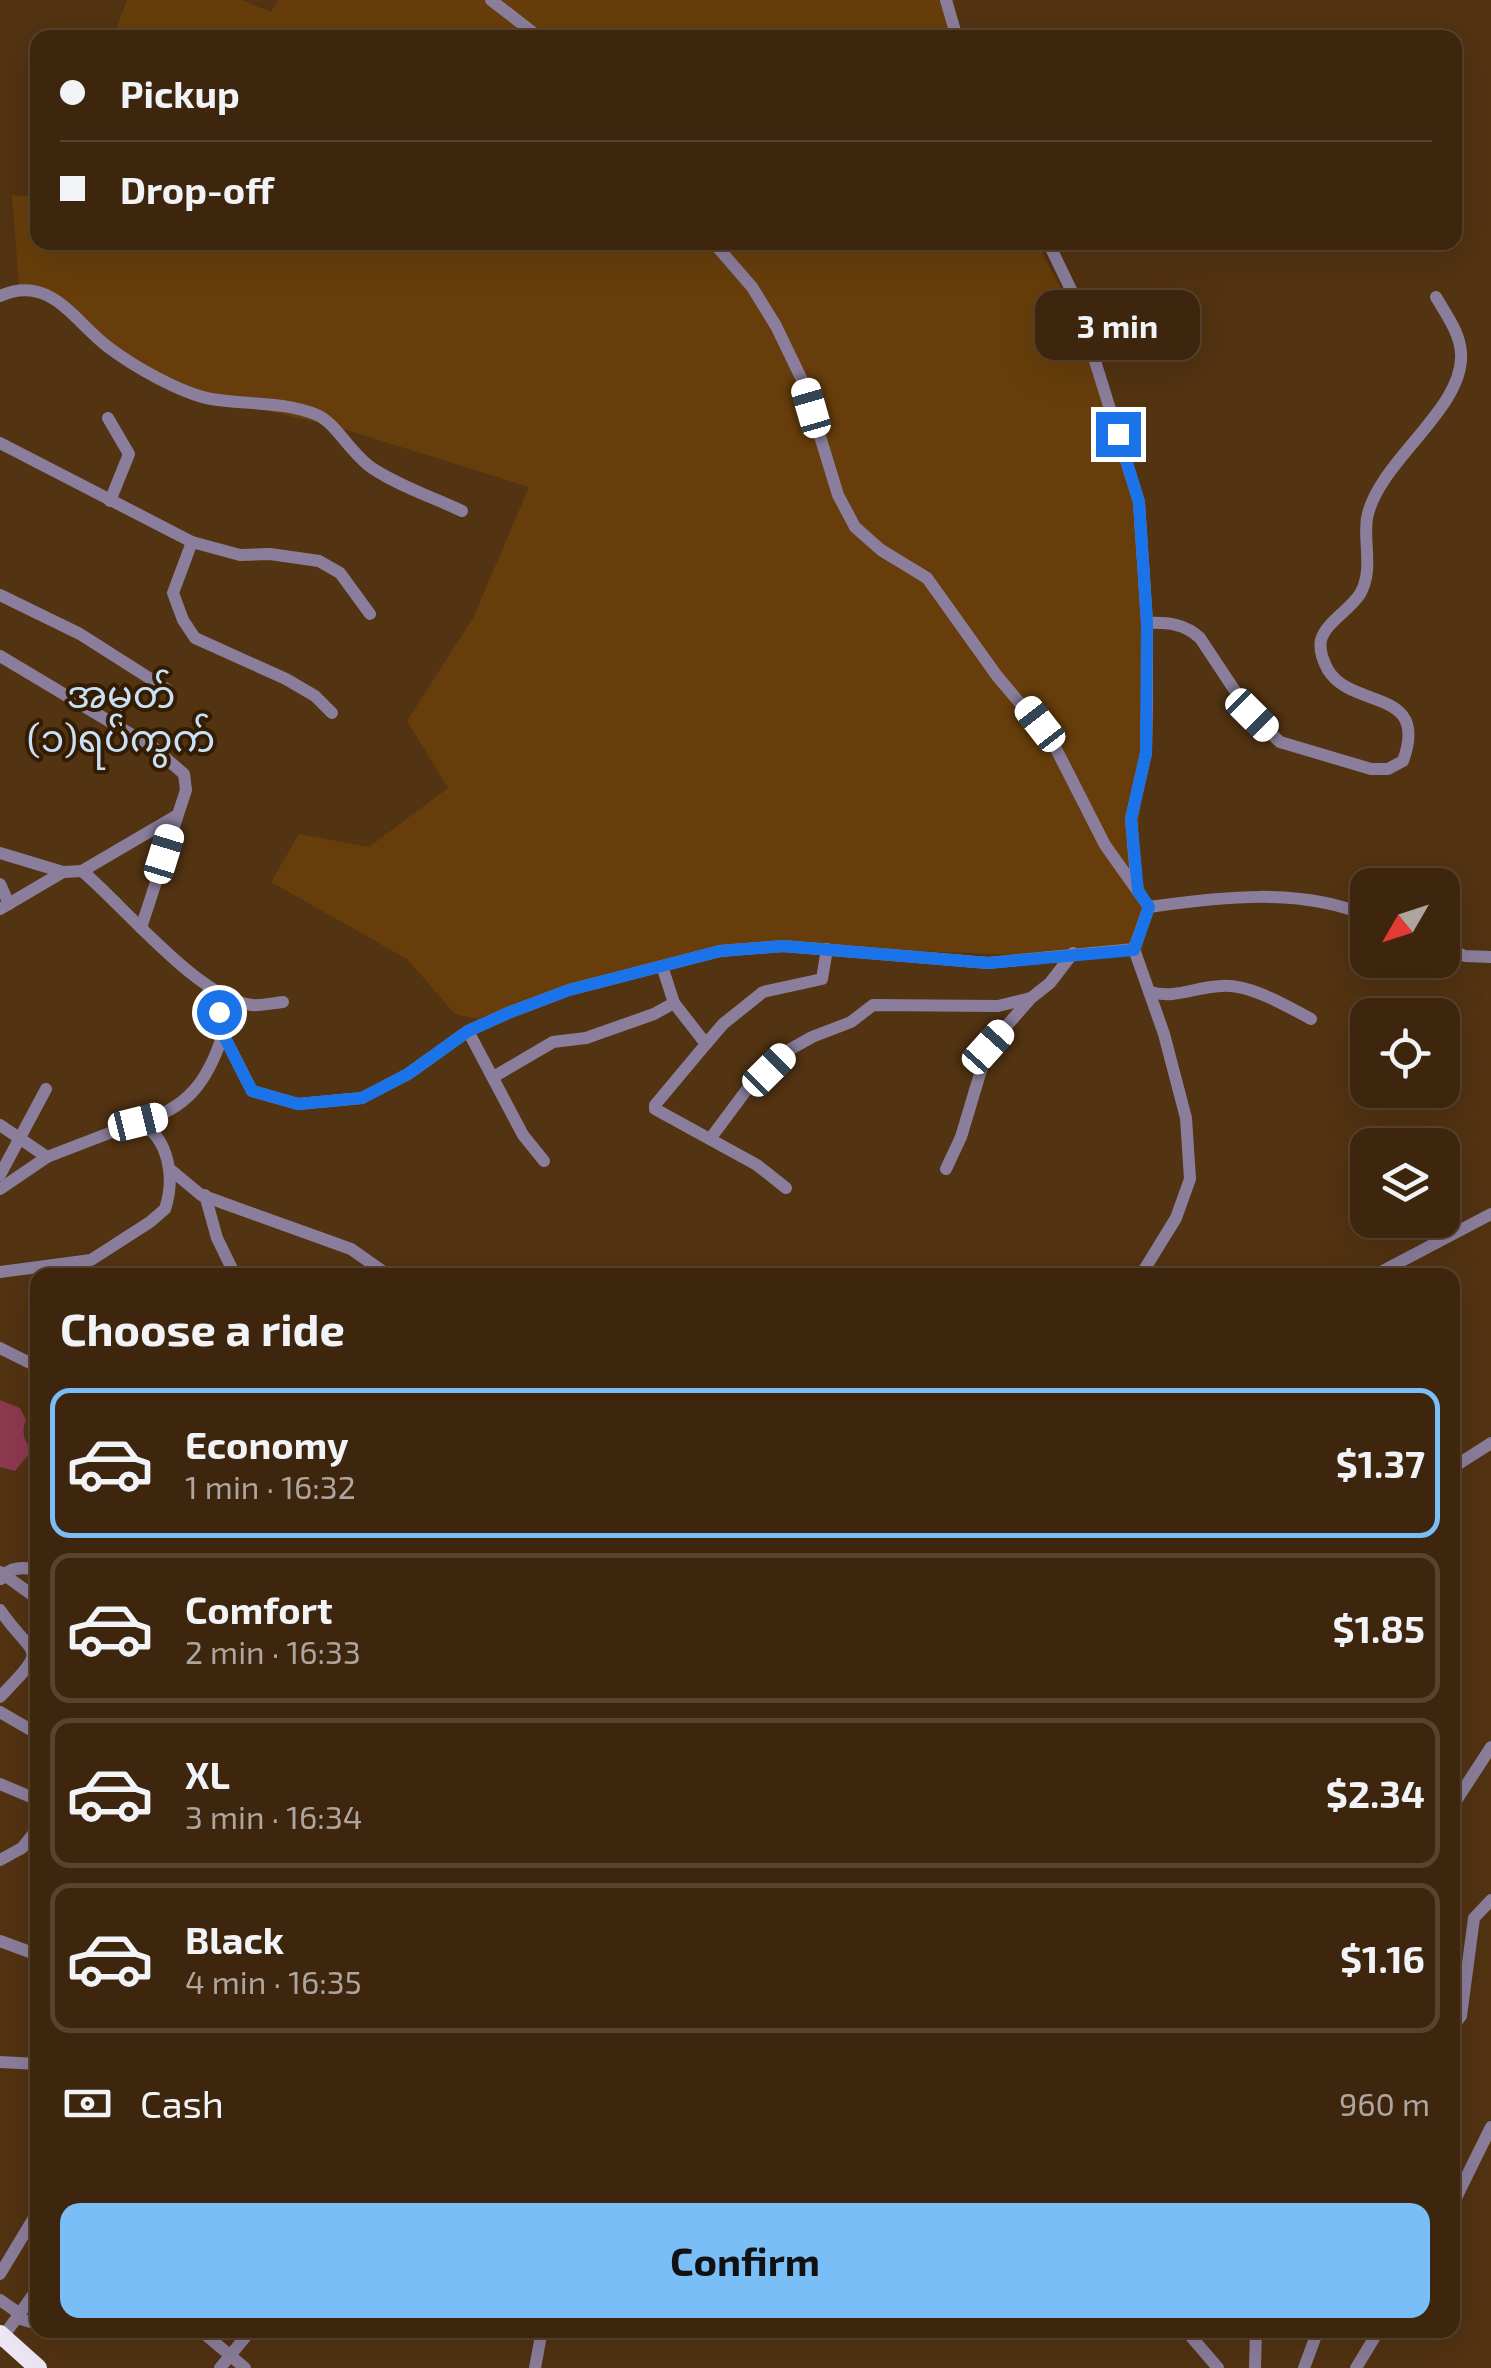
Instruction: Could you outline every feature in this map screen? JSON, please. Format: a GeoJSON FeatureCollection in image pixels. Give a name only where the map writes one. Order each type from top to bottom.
{"type":"FeatureCollection","features":[{"type":"Feature","properties":{"kind":"highway"},"geometry":{"type":"LineString","coordinates":[[1,2337],[38,2368]]}},
{"type":"Feature","properties":{"kind":"street"},"geometry":{"type":"LineString","coordinates":[[491,0],[530,30]]}},
{"type":"Feature","properties":{"kind":"street"},"geometry":{"type":"LineString","coordinates":[[946,0],[955,30]]}},
{"type":"Feature","properties":{"kind":"street"},"geometry":{"type":"LineString","coordinates":[[720,250],[752,286],[776,326],[804,384],[838,495],[856,527],[881,550],[928,578],[998,676],[1052,741],[1105,845],[1149,907]]}},
{"type":"Feature","properties":{"kind":"street"},"geometry":{"type":"LineString","coordinates":[[1052,250],[1076,300],[1139,502],[1147,623],[1146,753],[1131,819],[1138,891]]}},
{"type":"Feature","properties":{"kind":"street"},"geometry":{"type":"LineString","coordinates":[[0,296],[19,288],[57,298],[109,347],[197,395],[296,408],[329,420],[342,442],[369,466],[462,511]]}},
{"type":"Feature","properties":{"kind":"street"},"geometry":{"type":"LineString","coordinates":[[1147,623],[1166,622],[1190,628],[1252,715],[1280,742],[1371,769],[1388,770],[1403,761],[1409,733],[1404,719],[1387,701],[1342,687],[1323,662],[1320,644],[1323,635],[1360,595],[1365,582],[1367,519],[1377,493],[1441,408],[1460,367],[1462,352],[1455,330],[1436,298]]}},
{"type":"Feature","properties":{"kind":"street"},"geometry":{"type":"LineString","coordinates":[[108,418],[129,454],[110,500]]}},
{"type":"Feature","properties":{"kind":"street"},"geometry":{"type":"LineString","coordinates":[[2,449],[192,542],[240,555],[270,554],[319,562],[340,573],[358,592],[370,614]]}},
{"type":"Feature","properties":{"kind":"street"},"geometry":{"type":"LineString","coordinates":[[192,542],[173,593],[182,620],[196,638],[286,679],[315,696],[332,713]]}},
{"type":"Feature","properties":{"kind":"street"},"geometry":{"type":"LineString","coordinates":[[0,595],[80,634],[168,690]]}},
{"type":"Feature","properties":{"kind":"street"},"geometry":{"type":"LineString","coordinates":[[0,656],[154,748],[184,774],[186,790],[141,928]]}},
{"type":"Feature","properties":{"kind":"street"},"geometry":{"type":"LineString","coordinates":[[0,854],[63,872],[82,871],[176,816]]}},
{"type":"Feature","properties":{"kind":"street"},"geometry":{"type":"LineString","coordinates":[[82,871],[215,991],[252,1005],[283,1002]]}},
{"type":"Feature","properties":{"kind":"street"},"geometry":{"type":"LineString","coordinates":[[0,884],[4,906],[63,872]]}},
{"type":"Feature","properties":{"kind":"street"},"geometry":{"type":"LineString","coordinates":[[1149,907],[1275,898],[1335,902],[1350,908]]}},
{"type":"Feature","properties":{"kind":"street"},"geometry":{"type":"LineString","coordinates":[[1145,1268],[1176,1218],[1190,1179],[1186,1118],[1134,950],[1149,907]]}},
{"type":"Feature","properties":{"kind":"street"},"geometry":{"type":"LineString","coordinates":[[215,991],[223,1034],[252,1091],[298,1104],[362,1098],[408,1074],[468,1031],[569,990],[720,951],[783,946],[988,963],[1134,950]]}},
{"type":"Feature","properties":{"kind":"street"},"geometry":{"type":"LineString","coordinates":[[786,1188],[757,1165],[658,1112],[655,1105],[723,1024],[763,992],[822,979],[827,949]]}},
{"type":"Feature","properties":{"kind":"street"},"geometry":{"type":"LineString","coordinates":[[946,1169],[961,1137],[988,1047],[1073,954]]}},
{"type":"Feature","properties":{"kind":"street"},"geometry":{"type":"LineString","coordinates":[[1460,954],[1491,957]]}},
{"type":"Feature","properties":{"kind":"street"},"geometry":{"type":"LineString","coordinates":[[662,968],[674,1003],[706,1044]]}},
{"type":"Feature","properties":{"kind":"street"},"geometry":{"type":"LineString","coordinates":[[1150,992],[1173,996],[1221,986],[1238,987],[1310,1019]]}},
{"type":"Feature","properties":{"kind":"street"},"geometry":{"type":"LineString","coordinates":[[710,1139],[748,1088],[789,1050],[851,1022],[873,1005],[998,1006],[1032,998]]}},
{"type":"Feature","properties":{"kind":"street"},"geometry":{"type":"LineString","coordinates":[[494,1076],[553,1042],[586,1038],[674,1003]]}},
{"type":"Feature","properties":{"kind":"street"},"geometry":{"type":"LineString","coordinates":[[468,1031],[522,1135],[544,1160]]}},
{"type":"Feature","properties":{"kind":"street"},"geometry":{"type":"LineString","coordinates":[[0,1189],[47,1157],[176,1109],[215,1060],[223,1034]]}},
{"type":"Feature","properties":{"kind":"street"},"geometry":{"type":"LineString","coordinates":[[0,1175],[46,1089]]}},
{"type":"Feature","properties":{"kind":"street"},"geometry":{"type":"LineString","coordinates":[[138,1122],[156,1136],[171,1170],[205,1195],[351,1249],[378,1268]]}},
{"type":"Feature","properties":{"kind":"street"},"geometry":{"type":"LineString","coordinates":[[0,1125],[47,1157]]}},
{"type":"Feature","properties":{"kind":"street"},"geometry":{"type":"LineString","coordinates":[[30,1268],[91,1260],[109,1250],[165,1209],[171,1170]]}},
{"type":"Feature","properties":{"kind":"street"},"geometry":{"type":"LineString","coordinates":[[205,1195],[217,1238],[232,1268]]}},
{"type":"Feature","properties":{"kind":"street"},"geometry":{"type":"LineString","coordinates":[[1388,1268],[1491,1214]]}},
{"type":"Feature","properties":{"kind":"street"},"geometry":{"type":"LineString","coordinates":[[0,1272],[30,1268]]}},
{"type":"Feature","properties":{"kind":"street"},"geometry":{"type":"LineString","coordinates":[[0,1348],[30,1363]]}},
{"type":"Feature","properties":{"kind":"street"},"geometry":{"type":"LineString","coordinates":[[1460,1463],[1491,1444]]}},
{"type":"Feature","properties":{"kind":"street"},"geometry":{"type":"LineString","coordinates":[[1,1576],[30,1568]]}},
{"type":"Feature","properties":{"kind":"street"},"geometry":{"type":"LineString","coordinates":[[1,1576],[30,1594]]}},
{"type":"Feature","properties":{"kind":"street"},"geometry":{"type":"LineString","coordinates":[[0,1610],[30,1644]]}},
{"type":"Feature","properties":{"kind":"street"},"geometry":{"type":"LineString","coordinates":[[0,1697],[30,1665]]}},
{"type":"Feature","properties":{"kind":"street"},"geometry":{"type":"LineString","coordinates":[[0,1712],[30,1729]]}},
{"type":"Feature","properties":{"kind":"street"},"geometry":{"type":"LineString","coordinates":[[1460,1793],[1491,1746]]}},
{"type":"Feature","properties":{"kind":"street"},"geometry":{"type":"LineString","coordinates":[[0,1784],[30,1797]]}},
{"type":"Feature","properties":{"kind":"street"},"geometry":{"type":"LineString","coordinates":[[0,1860],[22,1848],[30,1838]]}},
{"type":"Feature","properties":{"kind":"street"},"geometry":{"type":"LineString","coordinates":[[1460,2017],[1474,1918],[1491,1900]]}},
{"type":"Feature","properties":{"kind":"street"},"geometry":{"type":"LineString","coordinates":[[0,1940],[30,1952]]}},
{"type":"Feature","properties":{"kind":"street"},"geometry":{"type":"LineString","coordinates":[[0,2062],[30,2064]]}},
{"type":"Feature","properties":{"kind":"street"},"geometry":{"type":"LineString","coordinates":[[1460,2190],[1491,2127]]}},
{"type":"Feature","properties":{"kind":"street"},"geometry":{"type":"LineString","coordinates":[[0,2274],[30,2224]]}},
{"type":"Feature","properties":{"kind":"street"},"geometry":{"type":"LineString","coordinates":[[0,2300],[30,2322]]}},
{"type":"Feature","properties":{"kind":"street"},"geometry":{"type":"LineString","coordinates":[[1,2337],[30,2300]]}},
{"type":"Feature","properties":{"kind":"street"},"geometry":{"type":"LineString","coordinates":[[206,2338],[225,2362],[245,2368]]}},
{"type":"Feature","properties":{"kind":"street"},"geometry":{"type":"LineString","coordinates":[[225,2362],[244,2338]]}},
{"type":"Feature","properties":{"kind":"street"},"geometry":{"type":"LineString","coordinates":[[535,2368],[541,2338]]}},
{"type":"Feature","properties":{"kind":"street"},"geometry":{"type":"LineString","coordinates":[[1192,2338],[1218,2368]]}},
{"type":"Feature","properties":{"kind":"street"},"geometry":{"type":"LineString","coordinates":[[1255,2368],[1256,2338]]}},
{"type":"Feature","properties":{"kind":"street"},"geometry":{"type":"LineString","coordinates":[[1304,2368],[1315,2338]]}},
{"type":"Feature","properties":{"kind":"street"},"geometry":{"type":"LineString","coordinates":[[1356,2368],[1374,2338]]}},
{"type":"Feature","properties":{"kind":"shaded area"},"geometry":{"type":"Polygon","coordinates":[[[127,0],[241,0],[271,12],[278,0],[951,0],[961,30],[116,30],[127,0]]]}},
{"type":"Feature","properties":{"kind":"shaded area"},"geometry":{"type":"Polygon","coordinates":[[[12,195],[30,196],[30,250],[1041,250],[1105,373],[1145,554],[1144,761],[1136,865],[1152,905],[1142,952],[1077,957],[776,946],[546,996],[477,1019],[455,1014],[407,959],[271,882],[299,834],[369,847],[448,788],[407,721],[473,618],[529,487],[337,427],[217,399],[106,349],[55,294],[19,287],[12,195]]]}},
{"type":"Feature","properties":{"kind":"shaded area"},"geometry":{"type":"Polygon","coordinates":[[[0,1400],[20,1408],[26,1420],[24,1436],[30,1452],[15,1471],[0,1467],[0,1400]]]}},
{"type":"Feature","properties":{"kind":"district","name":"အမှတ် (၁)ရပ်ကွက်"},"geometry":{"type":"Point","coordinates":[121,714]}},
{"type":"Feature","properties":{"kind":"route"},"geometry":{"type":"LineString","coordinates":[[219,1012],[223,1034],[252,1091],[298,1104],[362,1098],[408,1074],[468,1031],[508,1013],[569,990],[720,951],[783,946],[988,963],[1134,950],[1149,907],[1138,891],[1131,819],[1146,753],[1147,623],[1139,502],[1118,434]]}}]}
